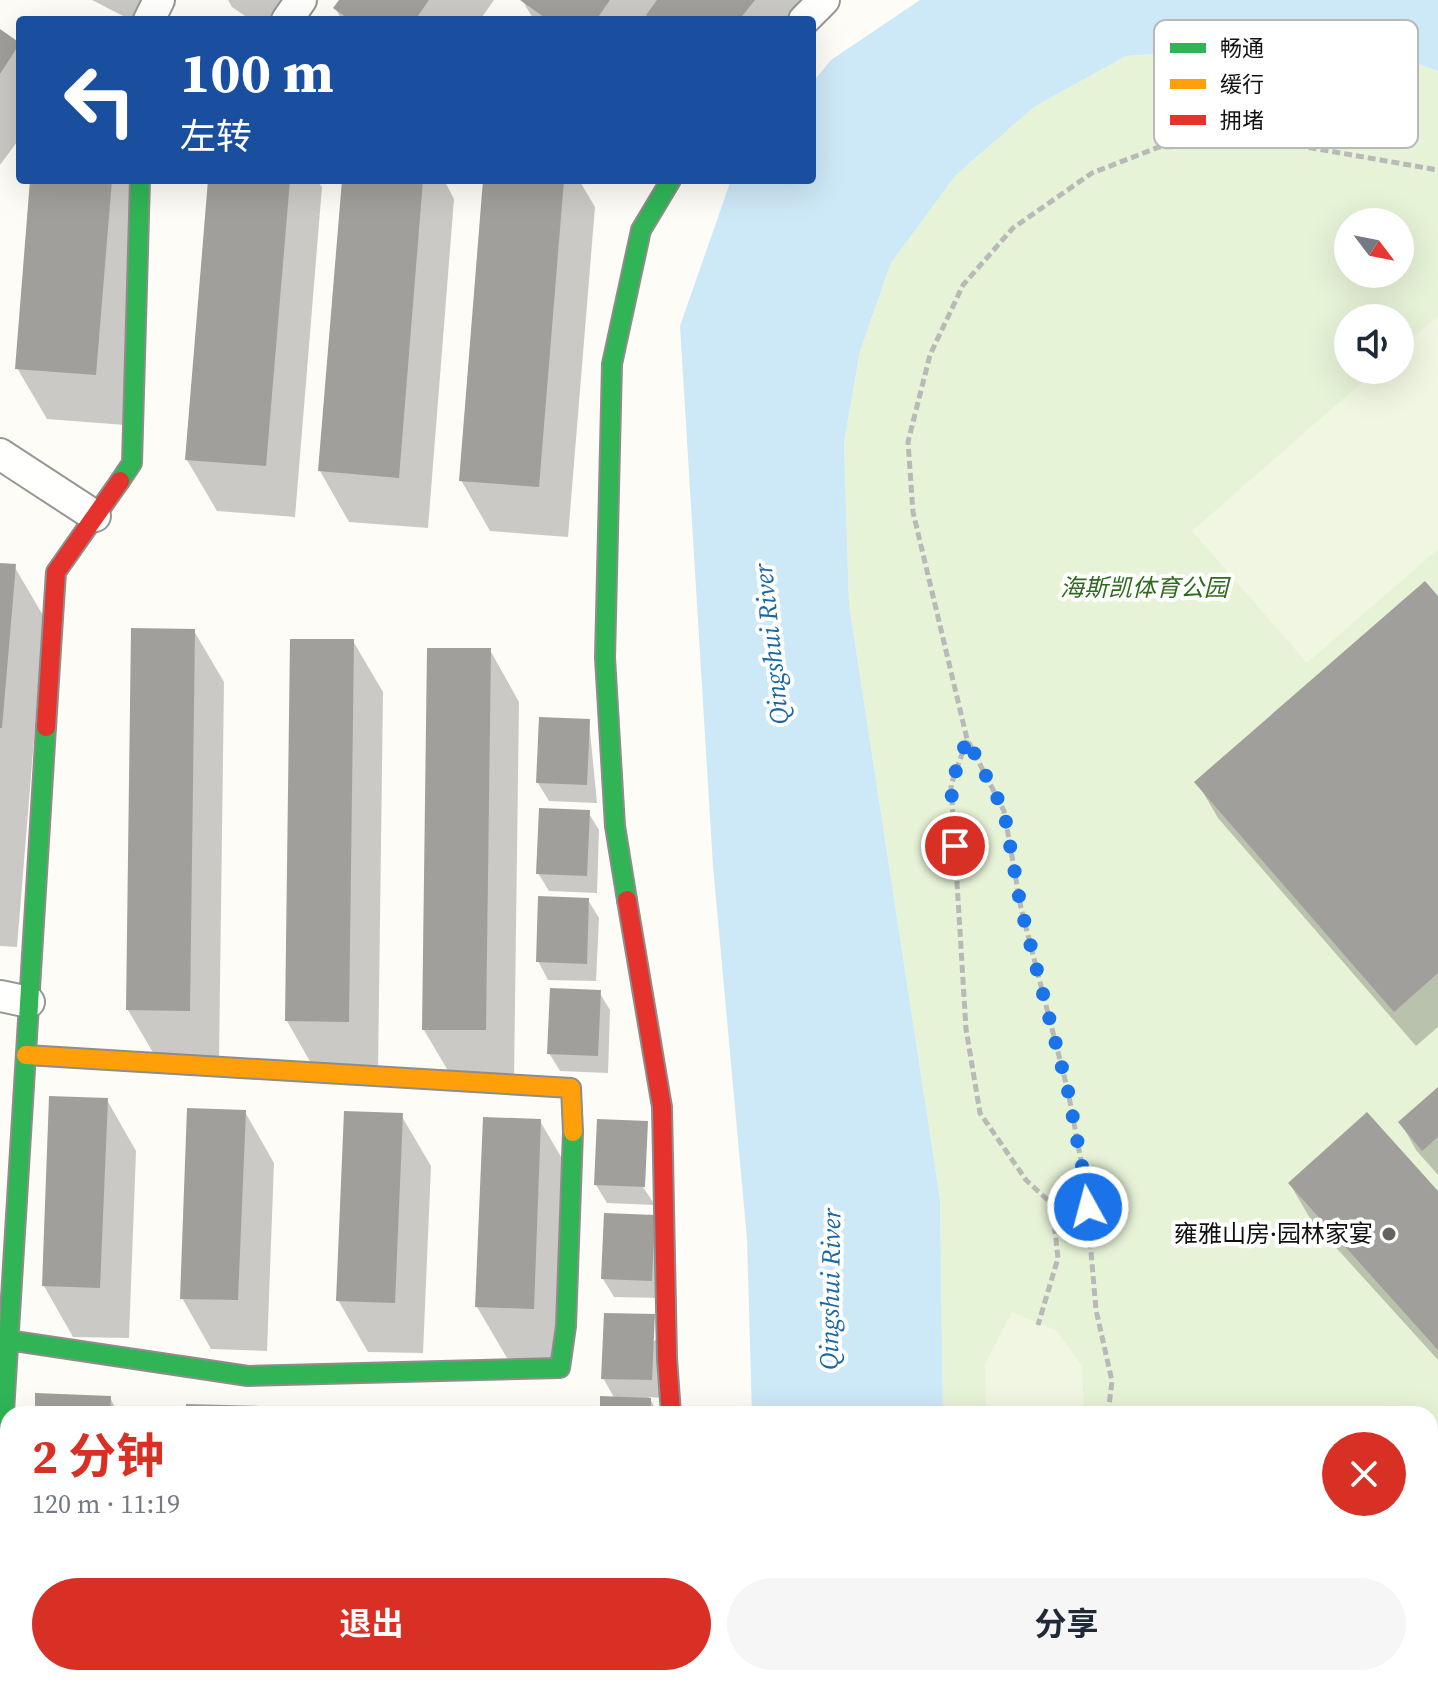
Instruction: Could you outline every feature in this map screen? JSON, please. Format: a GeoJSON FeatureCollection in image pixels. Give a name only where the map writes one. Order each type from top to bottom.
{"type":"FeatureCollection","features":[{"type":"Feature","properties":{"kind":"street"},"geometry":{"type":"LineString","coordinates":[[808,16],[824,0]]}},
{"type":"Feature","properties":{"kind":"street"},"geometry":{"type":"LineString","coordinates":[[2,1406],[4,1340],[26,1055],[15,999],[56,572],[132,463],[140,184]]}},
{"type":"Feature","properties":{"kind":"street"},"geometry":{"type":"LineString","coordinates":[[669,184],[641,230],[612,364],[605,658],[615,826],[662,1107],[670,1406]]}},
{"type":"Feature","properties":{"kind":"street"},"geometry":{"type":"LineString","coordinates":[[0,454],[95,516]]}},
{"type":"Feature","properties":{"kind":"street"},"geometry":{"type":"LineString","coordinates":[[4,1340],[248,1376],[560,1368],[566,1326],[573,1123],[571,1088],[26,1055]]}},
{"type":"Feature","properties":{"kind":"path"},"geometry":{"type":"LineString","coordinates":[[1109,1406],[1112,1381],[1096,1310],[1085,1182],[1068,1091],[1021,908],[1004,811],[967,739],[913,512],[908,442],[930,355],[963,285],[1013,228],[1092,173],[1156,148]]}},
{"type":"Feature","properties":{"kind":"path"},"geometry":{"type":"LineString","coordinates":[[1312,148],[1438,170]]}},
{"type":"Feature","properties":{"kind":"path"},"geometry":{"type":"LineString","coordinates":[[967,739],[951,785],[966,1029],[980,1113],[1026,1180],[1052,1204],[1058,1258],[1038,1325]]}},
{"type":"Feature","properties":{"kind":"green space","name":"海斯凯体育公园"},"geometry":{"type":"Polygon","coordinates":[[[1154,54],[1154,148],[1418,148],[1418,64],[1438,71],[1438,1406],[943,1406],[940,1199],[849,604],[844,443],[860,351],[891,263],[956,175],[1034,107],[1126,56],[1154,54]]]}},
{"type":"Feature","properties":{"kind":"green space"},"geometry":{"type":"Polygon","coordinates":[[[1438,316],[1438,549],[1307,663],[1192,531],[1360,384],[1414,384],[1414,337],[1438,316]]]}},
{"type":"Feature","properties":{"kind":"green space"},"geometry":{"type":"Polygon","coordinates":[[[1012,1312],[1056,1330],[1082,1366],[1084,1406],[986,1406],[985,1364],[1012,1312]]]}},
{"type":"Feature","properties":{"kind":"water","name":"Qingshui River"},"geometry":{"type":"Polygon","coordinates":[[[920,0],[1438,0],[1438,71],[1418,64],[1418,20],[1154,20],[1154,54],[1126,56],[1034,107],[956,175],[891,263],[860,351],[844,443],[849,604],[940,1199],[943,1406],[752,1406],[747,1239],[713,866],[680,326],[730,184],[816,184],[816,78],[831,60],[920,0]]]}},
{"type":"Feature","properties":{"kind":"building"},"geometry":{"type":"Polygon","coordinates":[[[339,0],[429,0],[418,16],[344,16],[333,8],[339,0]]]}},
{"type":"Feature","properties":{"kind":"building"},"geometry":{"type":"Polygon","coordinates":[[[520,0],[610,0],[599,16],[542,16],[520,0]]]}},
{"type":"Feature","properties":{"kind":"building"},"geometry":{"type":"Polygon","coordinates":[[[657,0],[755,0],[742,16],[646,15],[657,0]]]}},
{"type":"Feature","properties":{"kind":"building"},"geometry":{"type":"Polygon","coordinates":[[[0,29],[16,40],[16,49],[0,74],[0,29]]]}},
{"type":"Feature","properties":{"kind":"building"},"geometry":{"type":"Polygon","coordinates":[[[30,184],[112,184],[96,375],[15,369],[30,184]]]}},
{"type":"Feature","properties":{"kind":"building"},"geometry":{"type":"Polygon","coordinates":[[[208,184],[290,184],[266,466],[185,460],[208,184]]]}},
{"type":"Feature","properties":{"kind":"building"},"geometry":{"type":"Polygon","coordinates":[[[342,184],[423,184],[399,478],[318,471],[342,184]]]}},
{"type":"Feature","properties":{"kind":"building"},"geometry":{"type":"Polygon","coordinates":[[[483,184],[564,184],[539,487],[459,481],[483,184]]]}},
{"type":"Feature","properties":{"kind":"building"},"geometry":{"type":"Polygon","coordinates":[[[0,563],[16,564],[2,728],[0,728],[0,563]]]}},
{"type":"Feature","properties":{"kind":"building"},"geometry":{"type":"Polygon","coordinates":[[[1425,581],[1438,596],[1438,973],[1394,1012],[1194,782],[1425,581]]]}},
{"type":"Feature","properties":{"kind":"building"},"geometry":{"type":"Polygon","coordinates":[[[131,628],[195,629],[190,1011],[126,1010],[131,628]]]}},
{"type":"Feature","properties":{"kind":"building"},"geometry":{"type":"Polygon","coordinates":[[[290,639],[354,639],[349,1022],[285,1021],[290,639]]]}},
{"type":"Feature","properties":{"kind":"building"},"geometry":{"type":"Polygon","coordinates":[[[427,648],[491,648],[486,1030],[422,1030],[427,648]]]}},
{"type":"Feature","properties":{"kind":"building"},"geometry":{"type":"Polygon","coordinates":[[[539,717],[590,719],[587,785],[536,783],[539,717]]]}},
{"type":"Feature","properties":{"kind":"building"},"geometry":{"type":"Polygon","coordinates":[[[539,808],[590,810],[587,876],[536,874],[539,808]]]}},
{"type":"Feature","properties":{"kind":"building"},"geometry":{"type":"Polygon","coordinates":[[[538,896],[589,898],[587,964],[536,962],[538,896]]]}},
{"type":"Feature","properties":{"kind":"building"},"geometry":{"type":"Polygon","coordinates":[[[550,988],[601,990],[598,1056],[547,1054],[550,988]]]}},
{"type":"Feature","properties":{"kind":"building"},"geometry":{"type":"Polygon","coordinates":[[[1438,1087],[1438,1137],[1422,1151],[1398,1122],[1438,1087]]]}},
{"type":"Feature","properties":{"kind":"building"},"geometry":{"type":"Polygon","coordinates":[[[49,1096],[108,1098],[100,1288],[42,1286],[49,1096]]]}},
{"type":"Feature","properties":{"kind":"building"},"geometry":{"type":"Polygon","coordinates":[[[187,1108],[246,1110],[238,1300],[180,1299],[187,1108]]]}},
{"type":"Feature","properties":{"kind":"building"},"geometry":{"type":"Polygon","coordinates":[[[344,1111],[403,1113],[395,1303],[336,1301],[344,1111]]]}},
{"type":"Feature","properties":{"kind":"building"},"geometry":{"type":"Polygon","coordinates":[[[1367,1112],[1438,1191],[1438,1350],[1288,1183],[1367,1112]]]}},
{"type":"Feature","properties":{"kind":"building"},"geometry":{"type":"Polygon","coordinates":[[[483,1117],[541,1119],[534,1309],[475,1307],[483,1117]]]}},
{"type":"Feature","properties":{"kind":"building"},"geometry":{"type":"Polygon","coordinates":[[[597,1119],[648,1121],[645,1187],[594,1185],[597,1119]]]}},
{"type":"Feature","properties":{"kind":"building"},"geometry":{"type":"Polygon","coordinates":[[[604,1213],[655,1215],[652,1281],[601,1279],[604,1213]]]}},
{"type":"Feature","properties":{"kind":"building"},"geometry":{"type":"Polygon","coordinates":[[[604,1313],[655,1314],[652,1380],[601,1379],[604,1313]]]}},
{"type":"Feature","properties":{"kind":"building"},"geometry":{"type":"Polygon","coordinates":[[[35,1393],[111,1396],[110,1406],[35,1406],[35,1393]]]}},
{"type":"Feature","properties":{"kind":"building"},"geometry":{"type":"Polygon","coordinates":[[[600,1396],[651,1398],[651,1406],[600,1406],[600,1396]]]}},
{"type":"Feature","properties":{"kind":"building"},"geometry":{"type":"Polygon","coordinates":[[[186,1404],[261,1406],[186,1406],[186,1404]]]}},
{"type":"Feature","properties":{"kind":"traffic: fast"},"geometry":{"type":"LineString","coordinates":[[120,481],[132,463],[140,184]]}},
{"type":"Feature","properties":{"kind":"traffic: fast"},"geometry":{"type":"LineString","coordinates":[[627,900],[615,826],[605,658],[612,364],[641,230],[669,184]]}},
{"type":"Feature","properties":{"kind":"traffic: fast"},"geometry":{"type":"LineString","coordinates":[[4,1406],[46,727]]}},
{"type":"Feature","properties":{"kind":"traffic: fast"},"geometry":{"type":"LineString","coordinates":[[0,1339],[248,1376],[560,1368],[566,1326],[573,1132]]}},
{"type":"Feature","properties":{"kind":"traffic: slow"},"geometry":{"type":"LineString","coordinates":[[26,1055],[571,1088],[573,1132]]}},
{"type":"Feature","properties":{"kind":"traffic: jam"},"geometry":{"type":"LineString","coordinates":[[46,727],[56,572],[120,481]]}},
{"type":"Feature","properties":{"kind":"traffic: jam"},"geometry":{"type":"LineString","coordinates":[[627,900],[662,1107],[670,1406]]}},
{"type":"Feature","properties":{"kind":"place","name":"雍雅山房·园林家宴"},"geometry":{"type":"Point","coordinates":[1389,1234]}},
{"type":"Feature","properties":{"kind":"route"},"geometry":{"type":"LineString","coordinates":[[955,846],[951,785],[967,739],[1004,811],[1021,908],[1068,1091],[1088,1207]]}}]}
